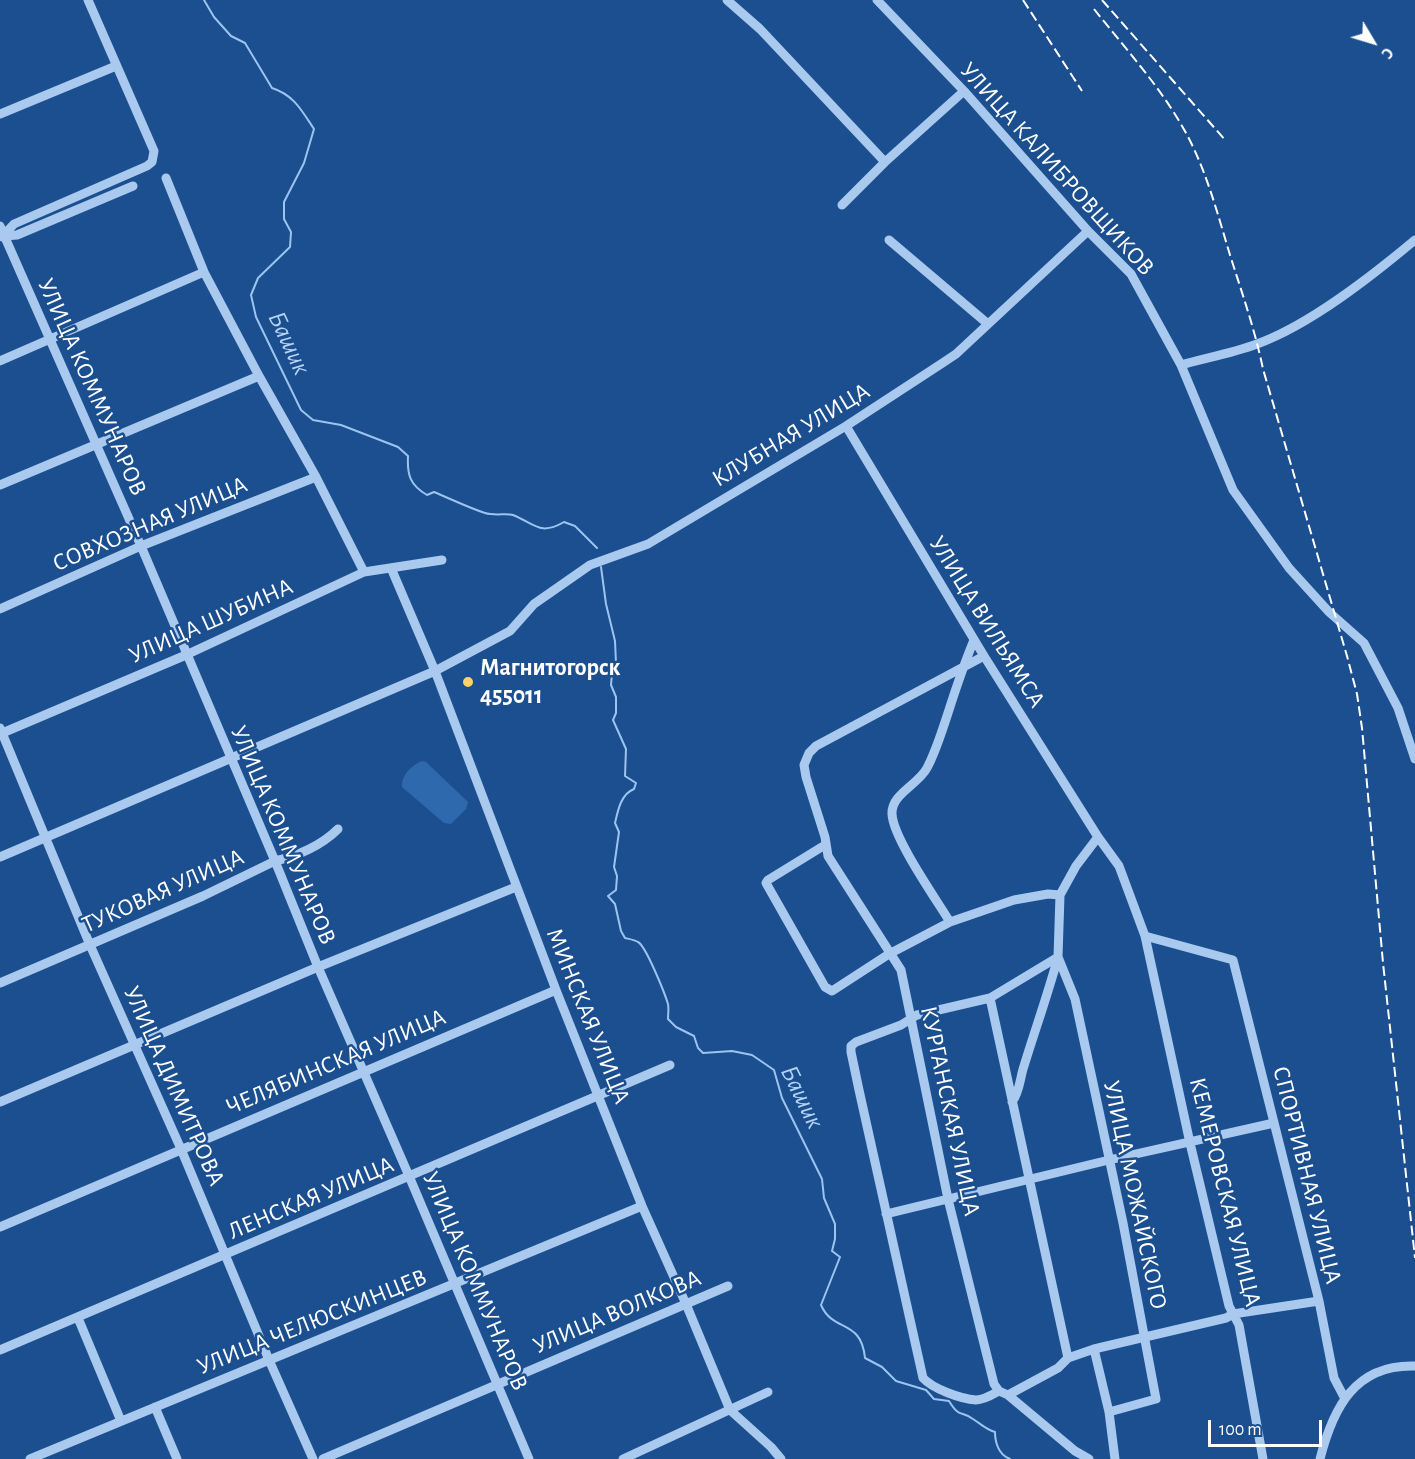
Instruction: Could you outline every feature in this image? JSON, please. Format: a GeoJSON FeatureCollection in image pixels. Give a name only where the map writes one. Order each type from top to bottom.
{"type":"FeatureCollection","features":[{"type":"Feature","properties":{"kind":"street"},"geometry":{"type":"LineString","coordinates":[[2,237],[14,224],[152,162],[154,151],[88,0]]}},
{"type":"Feature","properties":{"kind":"street"},"geometry":{"type":"LineString","coordinates":[[727,0],[760,29],[885,162]]}},
{"type":"Feature","properties":{"kind":"street","name":"УЛИЦА КАЛИБРОВЩИКОВ"},"geometry":{"type":"LineString","coordinates":[[877,0],[964,91],[1089,231],[1131,274],[1181,365],[1233,490],[1289,568],[1329,612],[1364,643],[1398,708],[1415,759]]}},
{"type":"Feature","properties":{"kind":"street"},"geometry":{"type":"LineString","coordinates":[[0,114],[116,66]]}},
{"type":"Feature","properties":{"kind":"street"},"geometry":{"type":"LineString","coordinates":[[842,205],[885,162],[964,91]]}},
{"type":"Feature","properties":{"kind":"street"},"geometry":{"type":"LineString","coordinates":[[166,178],[204,272],[316,477],[364,572]]}},
{"type":"Feature","properties":{"kind":"street"},"geometry":{"type":"LineString","coordinates":[[106,184],[111,195]]}},
{"type":"Feature","properties":{"kind":"street"},"geometry":{"type":"LineString","coordinates":[[2,237],[17,235],[133,186]]}},
{"type":"Feature","properties":{"kind":"street","name":"УЛИЦА КОММУНАРОВ"},"geometry":{"type":"LineString","coordinates":[[0,226],[2,237],[50,339],[141,546],[529,1459]]}},
{"type":"Feature","properties":{"kind":"street","name":"КЛУБНАЯ УЛИЦА"},"geometry":{"type":"LineString","coordinates":[[0,857],[435,671],[493,641],[510,631],[534,604],[590,565],[648,544],[846,426],[956,354],[1089,231]]}},
{"type":"Feature","properties":{"kind":"street"},"geometry":{"type":"LineString","coordinates":[[889,240],[988,324]]}},
{"type":"Feature","properties":{"kind":"street"},"geometry":{"type":"LineString","coordinates":[[1181,365],[1258,344],[1288,329],[1370,277],[1415,240]]}},
{"type":"Feature","properties":{"kind":"street"},"geometry":{"type":"LineString","coordinates":[[0,361],[204,272]]}},
{"type":"Feature","properties":{"kind":"street"},"geometry":{"type":"LineString","coordinates":[[0,484],[259,376]]}},
{"type":"Feature","properties":{"kind":"street","name":"УЛИЦА ВИЛЬЯМСА"},"geometry":{"type":"LineString","coordinates":[[846,426],[974,640],[1098,837],[1119,866],[1145,936]]}},
{"type":"Feature","properties":{"kind":"street","name":"СОВХОЗНАЯ УЛИЦА"},"geometry":{"type":"LineString","coordinates":[[0,609],[141,546],[316,477]]}},
{"type":"Feature","properties":{"kind":"street","name":"УЛИЦА ШУБИНА"},"geometry":{"type":"LineString","coordinates":[[1,732],[186,656],[364,572],[442,560]]}},
{"type":"Feature","properties":{"kind":"street","name":"МИНСКАЯ УЛИЦА"},"geometry":{"type":"LineString","coordinates":[[391,568],[435,671],[516,887],[642,1206],[730,1410],[781,1459]]}},
{"type":"Feature","properties":{"kind":"street"},"geometry":{"type":"LineString","coordinates":[[950,922],[898,836],[892,818],[892,808],[896,799],[926,771],[936,750],[962,668],[974,640]]}},
{"type":"Feature","properties":{"kind":"street"},"geometry":{"type":"LineString","coordinates":[[962,668],[984,656]]}},
{"type":"Feature","properties":{"kind":"street","name":"КУРГАНСКАЯ УЛИЦА"},"geometry":{"type":"LineString","coordinates":[[962,668],[816,746],[808,753],[804,765],[825,837],[828,856],[901,970],[948,1198],[994,1384],[999,1391]]}},
{"type":"Feature","properties":{"kind":"street","name":"УЛИЦА ДИМИТРОВА"},"geometry":{"type":"LineString","coordinates":[[1,732],[90,945],[181,1149],[313,1459]]}},
{"type":"Feature","properties":{"kind":"street","name":"ТУКОВАЯ УЛИЦА"},"geometry":{"type":"LineString","coordinates":[[0,983],[222,888],[275,861],[288,858],[327,840],[338,829]]}},
{"type":"Feature","properties":{"kind":"street"},"geometry":{"type":"LineString","coordinates":[[1012,1102],[1016,1097],[1023,1067],[1040,1022],[1058,957],[1060,895],[1076,866],[1098,837]]}},
{"type":"Feature","properties":{"kind":"street"},"geometry":{"type":"LineString","coordinates":[[825,845],[768,880],[766,887],[825,987],[832,991],[889,954],[950,922],[1014,900],[1048,894],[1060,895]]}},
{"type":"Feature","properties":{"kind":"street"},"geometry":{"type":"LineString","coordinates":[[0,1102],[318,967],[516,887]]}},
{"type":"Feature","properties":{"kind":"street","name":"СПОРТИВНАЯ УЛИЦА"},"geometry":{"type":"LineString","coordinates":[[1145,936],[1233,960],[1319,1301],[1334,1378],[1344,1397]]}},
{"type":"Feature","properties":{"kind":"street","name":"КЕМЕРОВСКАЯ УЛИЦА"},"geometry":{"type":"LineString","coordinates":[[1145,936],[1229,1306],[1239,1326],[1263,1459]]}},
{"type":"Feature","properties":{"kind":"street"},"geometry":{"type":"LineString","coordinates":[[1058,957],[990,999],[917,1015],[902,1025],[856,1042],[851,1046],[851,1052],[923,1378],[935,1388],[978,1400],[999,1391],[1008,1395],[1075,1451],[1089,1459]]}},
{"type":"Feature","properties":{"kind":"street","name":"УЛИЦА МОЖАЙСКОГО"},"geometry":{"type":"LineString","coordinates":[[1058,957],[1075,999],[1123,1223],[1156,1399],[1109,1412]]}},
{"type":"Feature","properties":{"kind":"street","name":"ЧЕЛЯБИНСКАЯ УЛИЦА"},"geometry":{"type":"LineString","coordinates":[[0,1227],[556,990]]}},
{"type":"Feature","properties":{"kind":"street"},"geometry":{"type":"LineString","coordinates":[[990,999],[1068,1358]]}},
{"type":"Feature","properties":{"kind":"street","name":"ЛЕНСКАЯ УЛИЦА"},"geometry":{"type":"LineString","coordinates":[[0,1350],[670,1065]]}},
{"type":"Feature","properties":{"kind":"street"},"geometry":{"type":"LineString","coordinates":[[886,1214],[1274,1123]]}},
{"type":"Feature","properties":{"kind":"street","name":"УЛИЦА ЧЕЛЮСКИНЦЕВ"},"geometry":{"type":"LineString","coordinates":[[30,1459],[642,1206]]}},
{"type":"Feature","properties":{"kind":"street","name":"УЛИЦА ВОЛКОВА"},"geometry":{"type":"LineString","coordinates":[[323,1459],[728,1286]]}},
{"type":"Feature","properties":{"kind":"street"},"geometry":{"type":"LineString","coordinates":[[1008,1395],[1058,1368],[1068,1358],[1095,1349],[1226,1318],[1233,1314],[1319,1301]]}},
{"type":"Feature","properties":{"kind":"street"},"geometry":{"type":"LineString","coordinates":[[78,1318],[121,1421]]}},
{"type":"Feature","properties":{"kind":"street"},"geometry":{"type":"LineString","coordinates":[[1095,1349],[1109,1412],[1115,1459]]}},
{"type":"Feature","properties":{"kind":"street"},"geometry":{"type":"LineString","coordinates":[[1320,1459],[1325,1440],[1344,1397],[1360,1382],[1380,1371],[1415,1366]]}},
{"type":"Feature","properties":{"kind":"street"},"geometry":{"type":"LineString","coordinates":[[623,1459],[768,1392]]}},
{"type":"Feature","properties":{"kind":"street"},"geometry":{"type":"LineString","coordinates":[[155,1407],[177,1459]]}},
{"type":"Feature","properties":{"kind":"shaded area"},"geometry":{"type":"Polygon","coordinates":[[[422,761],[426,762],[468,802],[466,809],[451,824],[444,823],[402,787],[403,778],[408,771],[422,761]]]}},
{"type":"Feature","properties":{"kind":"waterway","name":"Башик"},"geometry":{"type":"LineString","coordinates":[[204,0],[214,17],[231,36],[245,43],[272,88],[292,99],[314,129],[304,163],[284,202],[284,219],[291,232],[290,247],[258,278],[251,295],[256,317],[301,410],[313,420],[341,425],[398,447],[408,456],[408,469],[413,483],[427,495],[434,492],[485,513],[513,515],[543,528],[564,522],[575,526],[597,548]]}},
{"type":"Feature","properties":{"kind":"waterway","name":"Башик"},"geometry":{"type":"LineString","coordinates":[[601,567],[606,604],[615,641],[616,663],[611,685],[616,697],[616,713],[613,720],[626,749],[625,776],[636,783],[634,789],[623,799],[615,823],[619,832],[614,867],[617,876],[616,890],[608,896],[615,904],[621,931],[625,938],[638,942],[646,952],[668,1004],[668,1019],[676,1027],[694,1036],[698,1048],[703,1053],[732,1051],[752,1055],[774,1070],[782,1098],[822,1179],[824,1198],[835,1224],[832,1251],[840,1257],[821,1305],[826,1314],[852,1331],[862,1345],[865,1358],[882,1367],[896,1381],[926,1390],[934,1399],[949,1401],[958,1412],[995,1432],[998,1448],[1010,1459]]}},
{"type":"Feature","properties":{"kind":"railway"},"geometry":{"type":"LineString","coordinates":[[1023,0],[1082,91]]}},
{"type":"Feature","properties":{"kind":"railway"},"geometry":{"type":"LineString","coordinates":[[1102,0],[1226,141]]}},
{"type":"Feature","properties":{"kind":"railway"},"geometry":{"type":"LineString","coordinates":[[1094,9],[1173,110],[1204,173],[1252,326],[1357,694],[1415,1258]]}},
{"type":"Feature","properties":{"kind":"place","name":"Магнитогорск 455011"},"geometry":{"type":"Point","coordinates":[468,682]}}]}
